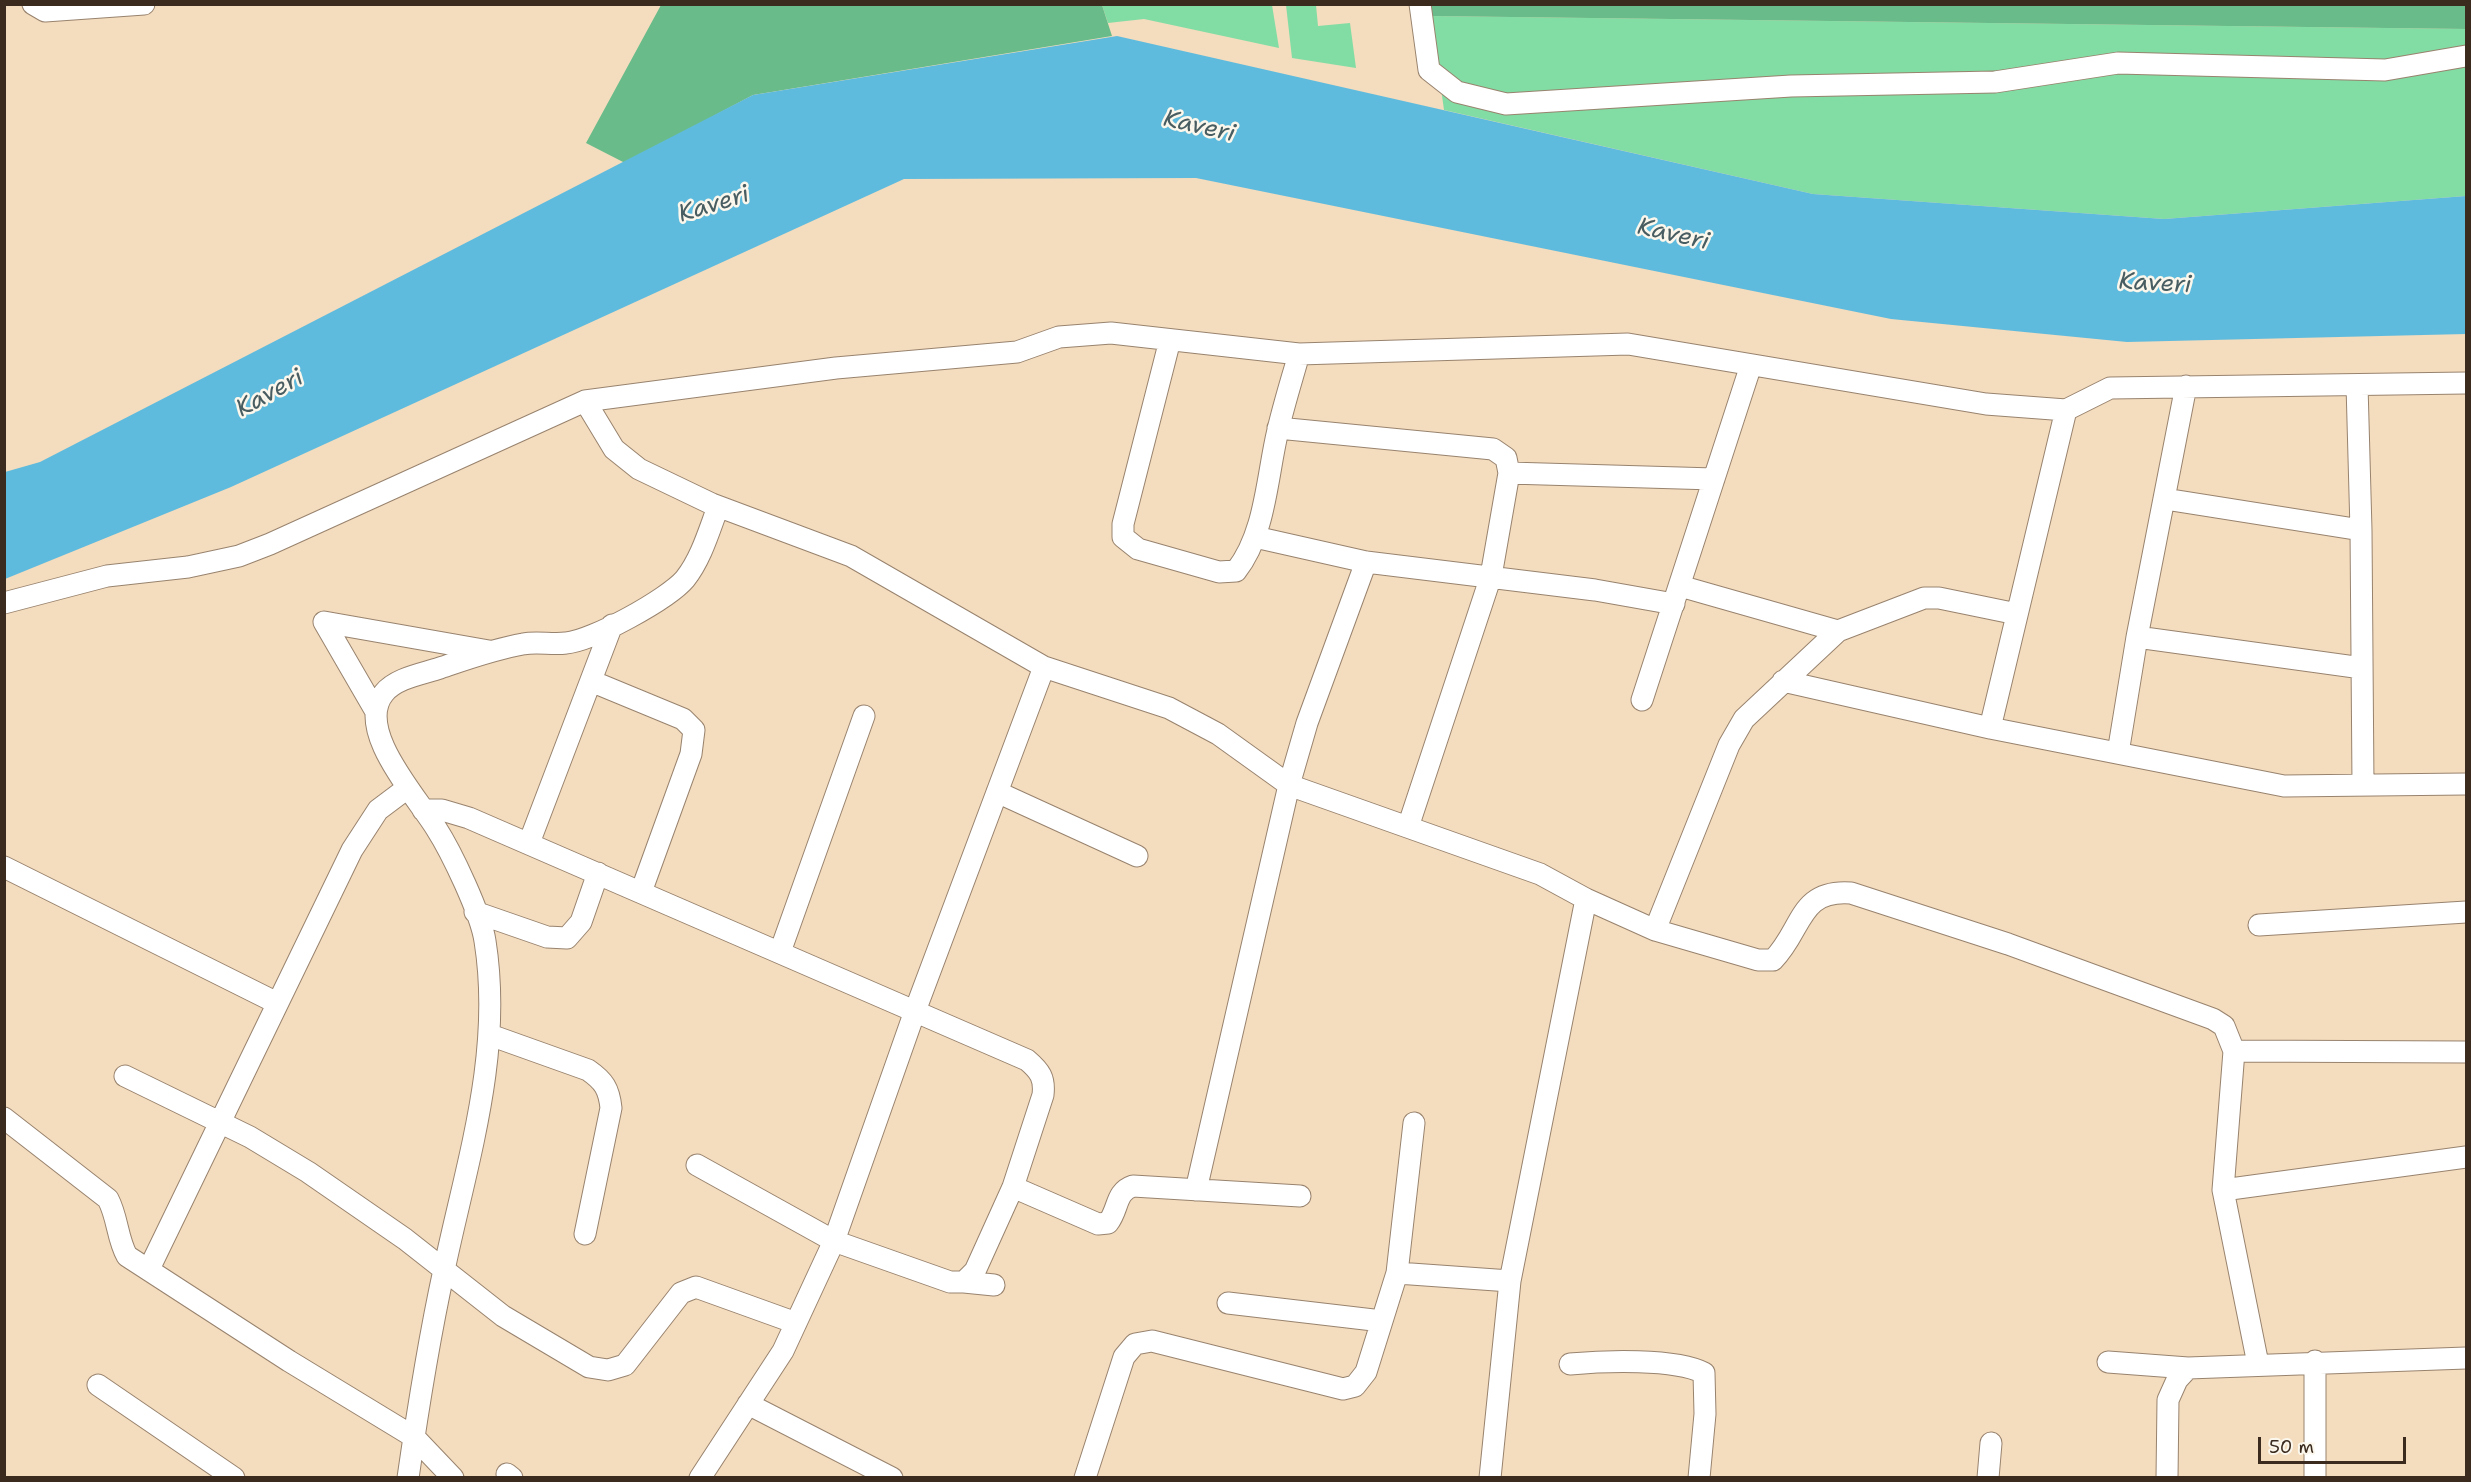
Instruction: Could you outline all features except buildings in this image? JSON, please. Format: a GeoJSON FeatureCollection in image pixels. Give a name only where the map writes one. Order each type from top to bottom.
{"type":"FeatureCollection","features":[{"type":"Feature","properties":{"kind":"street"},"geometry":{"type":"LineString","coordinates":[[33,4],[45,11],[144,4]]}},
{"type":"Feature","properties":{"kind":"street"},"geometry":{"type":"LineString","coordinates":[[1420,4],[1429,70],[1457,92],[1506,104],[1791,86],[1995,82],[2118,63],[2385,70],[2466,56]]}},
{"type":"Feature","properties":{"kind":"street"},"geometry":{"type":"LineString","coordinates":[[4,603],[107,576],[188,567],[238,555],[270,544],[585,401],[836,368],[1017,352],[1059,337],[1111,333],[1299,354],[1628,344],[1986,404],[2066,410],[2110,388],[2466,383]]}},
{"type":"Feature","properties":{"kind":"street"},"geometry":{"type":"LineString","coordinates":[[1170,340],[1123,524],[1124,537],[1138,549],[1220,572],[1236,571],[1246,557],[1255,537],[1278,428],[1299,354]]}},
{"type":"Feature","properties":{"kind":"street"},"geometry":{"type":"LineString","coordinates":[[1642,700],[1751,365]]}},
{"type":"Feature","properties":{"kind":"street"},"geometry":{"type":"LineString","coordinates":[[2357,385],[2361,531],[2363,785]]}},
{"type":"Feature","properties":{"kind":"street"},"geometry":{"type":"LineString","coordinates":[[2118,753],[2137,637],[2186,386]]}},
{"type":"Feature","properties":{"kind":"street"},"geometry":{"type":"LineString","coordinates":[[585,401],[614,449],[639,469],[718,507],[851,556],[1044,667],[1169,708],[1218,734],[1289,785],[1540,874],[1586,899],[1655,930],[1758,960],[1773,960],[1786,947],[1803,911],[1819,897],[1834,892],[1851,893],[1997,940],[2213,1019],[2224,1026],[2234,1051],[2223,1190],[2258,1364]]}},
{"type":"Feature","properties":{"kind":"street"},"geometry":{"type":"LineString","coordinates":[[1990,728],[2066,410]]}},
{"type":"Feature","properties":{"kind":"street"},"geometry":{"type":"LineString","coordinates":[[1278,428],[1493,449],[1506,458],[1509,472],[1491,576],[1408,827]]}},
{"type":"Feature","properties":{"kind":"street"},"geometry":{"type":"LineString","coordinates":[[1509,472],[1714,479]]}},
{"type":"Feature","properties":{"kind":"street"},"geometry":{"type":"LineString","coordinates":[[2165,499],[2361,531]]}},
{"type":"Feature","properties":{"kind":"street"},"geometry":{"type":"LineString","coordinates":[[375,710],[384,692],[400,681],[491,651],[525,643],[578,641],[612,626],[662,598],[683,581],[696,563],[718,507]]}},
{"type":"Feature","properties":{"kind":"street"},"geometry":{"type":"LineString","coordinates":[[1255,537],[1366,562],[1677,595],[1838,631]]}},
{"type":"Feature","properties":{"kind":"street"},"geometry":{"type":"LineString","coordinates":[[1196,1190],[1289,785],[1306,723],[1366,562]]}},
{"type":"Feature","properties":{"kind":"street"},"geometry":{"type":"LineString","coordinates":[[1655,930],[1729,745],[1744,718],[1838,631],[1924,598],[1939,598],[2017,614]]}},
{"type":"Feature","properties":{"kind":"street"},"geometry":{"type":"LineString","coordinates":[[408,1478],[444,1270],[476,1132],[490,1035],[491,990],[485,936],[450,855],[423,810],[406,789],[376,729],[375,710],[324,622],[491,651]]}},
{"type":"Feature","properties":{"kind":"street"},"geometry":{"type":"LineString","coordinates":[[529,843],[612,626]]}},
{"type":"Feature","properties":{"kind":"street"},"geometry":{"type":"LineString","coordinates":[[2137,637],[2362,668]]}},
{"type":"Feature","properties":{"kind":"street"},"geometry":{"type":"LineString","coordinates":[[700,1478],[783,1351],[834,1241],[915,1011],[1044,667]]}},
{"type":"Feature","properties":{"kind":"street"},"geometry":{"type":"LineString","coordinates":[[591,681],[683,719],[694,730],[691,754],[641,892]]}},
{"type":"Feature","properties":{"kind":"street"},"geometry":{"type":"LineString","coordinates":[[1783,681],[1990,728],[2284,786],[2466,784]]}},
{"type":"Feature","properties":{"kind":"street"},"geometry":{"type":"LineString","coordinates":[[780,952],[864,716]]}},
{"type":"Feature","properties":{"kind":"street"},"geometry":{"type":"LineString","coordinates":[[149,1269],[325,902],[362,832],[378,810],[406,789]]}},
{"type":"Feature","properties":{"kind":"street"},"geometry":{"type":"LineString","coordinates":[[997,792],[1137,856]]}},
{"type":"Feature","properties":{"kind":"street"},"geometry":{"type":"LineString","coordinates":[[423,810],[442,810],[469,818],[529,843],[1027,1060],[1038,1069],[1045,1081],[1043,1095],[1013,1187],[975,1271],[964,1282]]}},
{"type":"Feature","properties":{"kind":"street"},"geometry":{"type":"LineString","coordinates":[[4,867],[277,1003]]}},
{"type":"Feature","properties":{"kind":"street"},"geometry":{"type":"LineString","coordinates":[[475,912],[547,937],[567,938],[581,922],[598,873]]}},
{"type":"Feature","properties":{"kind":"street"},"geometry":{"type":"LineString","coordinates":[[1490,1478],[1510,1281],[1586,899]]}},
{"type":"Feature","properties":{"kind":"street"},"geometry":{"type":"LineString","coordinates":[[2259,926],[2466,912]]}},
{"type":"Feature","properties":{"kind":"street"},"geometry":{"type":"LineString","coordinates":[[490,1035],[588,1070],[601,1079],[609,1090],[611,1108],[585,1234]]}},
{"type":"Feature","properties":{"kind":"street"},"geometry":{"type":"LineString","coordinates":[[2234,1051],[2466,1052]]}},
{"type":"Feature","properties":{"kind":"street"},"geometry":{"type":"LineString","coordinates":[[125,1076],[220,1123],[308,1172],[365,1210],[503,1316],[589,1367],[608,1370],[625,1365],[681,1293],[696,1287],[796,1323]]}},
{"type":"Feature","properties":{"kind":"street"},"geometry":{"type":"LineString","coordinates":[[4,1118],[108,1199],[115,1213],[120,1244],[127,1256],[289,1361],[414,1437],[453,1478]]}},
{"type":"Feature","properties":{"kind":"street"},"geometry":{"type":"LineString","coordinates":[[1085,1478],[1124,1357],[1135,1344],[1152,1341],[1343,1389],[1355,1386],[1365,1372],[1397,1273],[1414,1123]]}},
{"type":"Feature","properties":{"kind":"street"},"geometry":{"type":"LineString","coordinates":[[2223,1190],[2466,1157]]}},
{"type":"Feature","properties":{"kind":"street"},"geometry":{"type":"LineString","coordinates":[[697,1165],[834,1241],[950,1282],[994,1285]]}},
{"type":"Feature","properties":{"kind":"street"},"geometry":{"type":"LineString","coordinates":[[1013,1187],[1098,1224],[1108,1223],[1115,1214],[1119,1195],[1124,1189],[1133,1186],[1300,1196]]}},
{"type":"Feature","properties":{"kind":"street"},"geometry":{"type":"LineString","coordinates":[[1397,1273],[1510,1281]]}},
{"type":"Feature","properties":{"kind":"street"},"geometry":{"type":"LineString","coordinates":[[1228,1303],[1382,1321]]}},
{"type":"Feature","properties":{"kind":"street"},"geometry":{"type":"LineString","coordinates":[[2108,1362],[2188,1368],[2315,1361],[2466,1358]]}},
{"type":"Feature","properties":{"kind":"street"},"geometry":{"type":"LineString","coordinates":[[2315,1361],[2315,1478]]}},
{"type":"Feature","properties":{"kind":"street"},"geometry":{"type":"LineString","coordinates":[[1570,1364],[1599,1362],[1683,1365],[1704,1373],[1706,1404],[1699,1478]]}},
{"type":"Feature","properties":{"kind":"street"},"geometry":{"type":"LineString","coordinates":[[2167,1478],[2168,1400],[2177,1380],[2188,1368]]}},
{"type":"Feature","properties":{"kind":"street"},"geometry":{"type":"LineString","coordinates":[[98,1385],[234,1478]]}},
{"type":"Feature","properties":{"kind":"street"},"geometry":{"type":"LineString","coordinates":[[748,1404],[892,1478]]}},
{"type":"Feature","properties":{"kind":"street"},"geometry":{"type":"LineString","coordinates":[[1988,1478],[1991,1443]]}},
{"type":"Feature","properties":{"kind":"green space"},"geometry":{"type":"Polygon","coordinates":[[[2466,4],[2466,29],[1431,16],[1429,5],[2466,4]]]}},
{"type":"Feature","properties":{"kind":"green space"},"geometry":{"type":"Polygon","coordinates":[[[661,5],[1102,5],[1112,36],[753,95],[625,163],[586,143],[661,5]]]}},
{"type":"Feature","properties":{"kind":"green space"},"geometry":{"type":"Polygon","coordinates":[[[1102,5],[1272,5],[1279,48],[1144,19],[1108,23],[1102,5]]]}},
{"type":"Feature","properties":{"kind":"green space"},"geometry":{"type":"Polygon","coordinates":[[[1286,5],[1316,5],[1318,26],[1350,23],[1356,68],[1292,58],[1286,5]]]}},
{"type":"Feature","properties":{"kind":"green space"},"geometry":{"type":"Polygon","coordinates":[[[1431,16],[2466,29],[2466,196],[2164,219],[1813,194],[1444,110],[1431,16]]]}},
{"type":"Feature","properties":{"kind":"water","name":"Kaveri"},"geometry":{"type":"Polygon","coordinates":[[[1117,36],[1813,194],[2164,219],[2466,196],[2466,334],[2127,342],[1891,319],[1196,178],[904,179],[231,487],[5,579],[5,472],[40,462],[753,95],[1117,36]]]}}]}
